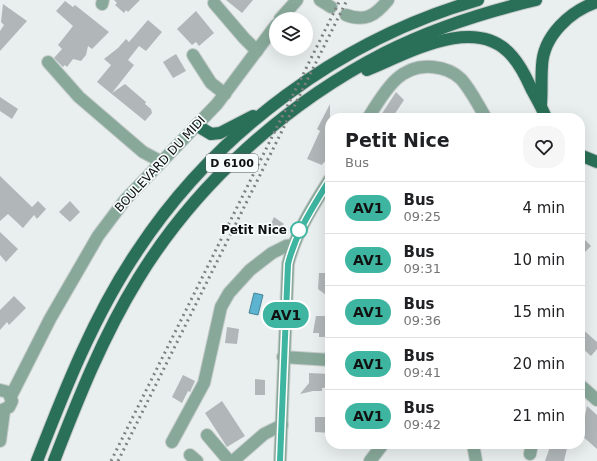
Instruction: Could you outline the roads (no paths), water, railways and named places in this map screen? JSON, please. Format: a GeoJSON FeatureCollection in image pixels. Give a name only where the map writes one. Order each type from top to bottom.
{"type":"FeatureCollection","features":[{"type":"Feature","properties":{"kind":"main road"},"geometry":{"type":"LineString","coordinates":[[434,15],[459,0]]}},
{"type":"Feature","properties":{"kind":"main road","name":"D 6100"},"geometry":{"type":"LineString","coordinates":[[37,461],[78,359],[99,317],[138,250],[193,180],[240,134],[296,88],[369,43],[434,15],[478,0]]}},
{"type":"Feature","properties":{"kind":"main road","name":"D 6100"},"geometry":{"type":"LineString","coordinates":[[54,461],[81,392],[103,343],[134,286],[154,254],[195,202],[236,159],[268,132],[327,87],[384,53],[458,22],[536,0]]}},
{"type":"Feature","properties":{"kind":"main road"},"geometry":{"type":"LineString","coordinates":[[541,104],[542,66],[545,51],[553,36],[562,24],[574,13],[597,2]]}},
{"type":"Feature","properties":{"kind":"main road"},"geometry":{"type":"LineString","coordinates":[[327,87],[424,46],[460,36],[475,37],[490,41],[504,48],[512,56],[523,71],[544,113]]}},
{"type":"Feature","properties":{"kind":"main road"},"geometry":{"type":"LineString","coordinates":[[196,125],[211,134],[220,133],[270,108]]}},
{"type":"Feature","properties":{"kind":"main road"},"geometry":{"type":"LineString","coordinates":[[585,157],[597,162]]}},
{"type":"Feature","properties":{"kind":"street"},"geometry":{"type":"LineString","coordinates":[[286,12],[297,0]]}},
{"type":"Feature","properties":{"kind":"street"},"geometry":{"type":"LineString","coordinates":[[320,0],[331,7]]}},
{"type":"Feature","properties":{"kind":"street"},"geometry":{"type":"LineString","coordinates":[[346,15],[362,19],[367,17],[388,0]]}},
{"type":"Feature","properties":{"kind":"street"},"geometry":{"type":"LineString","coordinates":[[214,3],[244,38],[258,51]]}},
{"type":"Feature","properties":{"kind":"street","name":"BOULEVARD DU MIDI"},"geometry":{"type":"LineString","coordinates":[[2,411],[9,407],[12,402],[11,396],[50,319],[98,236],[125,200],[160,161],[225,94],[269,35]]}},
{"type":"Feature","properties":{"kind":"street"},"geometry":{"type":"LineString","coordinates":[[193,55],[212,83],[225,94]]}},
{"type":"Feature","properties":{"kind":"street"},"geometry":{"type":"LineString","coordinates":[[48,62],[79,97],[142,152],[160,161]]}},
{"type":"Feature","properties":{"kind":"street"},"geometry":{"type":"LineString","coordinates":[[371,113],[381,98],[402,73],[414,68],[427,66],[439,68],[460,78],[483,113]]}},
{"type":"Feature","properties":{"kind":"street"},"geometry":{"type":"LineString","coordinates":[[280,461],[288,264],[292,245],[306,216],[325,187]]}},
{"type":"Feature","properties":{"kind":"street"},"geometry":{"type":"LineString","coordinates":[[172,442],[204,383],[221,307],[229,293],[250,270],[272,253],[286,246],[292,245]]}},
{"type":"Feature","properties":{"kind":"street"},"geometry":{"type":"LineString","coordinates":[[284,357],[325,360]]}},
{"type":"Feature","properties":{"kind":"street"},"geometry":{"type":"LineString","coordinates":[[585,389],[597,400]]}},
{"type":"Feature","properties":{"kind":"street"},"geometry":{"type":"LineString","coordinates":[[0,390],[8,392],[11,396]]}},
{"type":"Feature","properties":{"kind":"street"},"geometry":{"type":"LineString","coordinates":[[0,441],[2,411]]}},
{"type":"Feature","properties":{"kind":"street"},"geometry":{"type":"LineString","coordinates":[[233,461],[264,434],[282,424]]}},
{"type":"Feature","properties":{"kind":"street"},"geometry":{"type":"LineString","coordinates":[[207,435],[229,461]]}},
{"type":"Feature","properties":{"kind":"street"},"geometry":{"type":"LineString","coordinates":[[370,461],[379,449]]}},
{"type":"Feature","properties":{"kind":"street"},"geometry":{"type":"LineString","coordinates":[[474,449],[476,461]]}},
{"type":"Feature","properties":{"kind":"water"},"geometry":{"type":"Polygon","coordinates":[[[254,293],[263,295],[258,315],[249,313],[254,293]]]}},
{"type":"Feature","properties":{"kind":"railway"},"geometry":{"type":"LineString","coordinates":[[111,461],[340,0]]}},
{"type":"Feature","properties":{"kind":"railway"},"geometry":{"type":"LineString","coordinates":[[118,461],[347,0]]}},
{"type":"Feature","properties":{"kind":"place","name":"Petit Nice"},"geometry":{"type":"Point","coordinates":[299,230]}}]}
